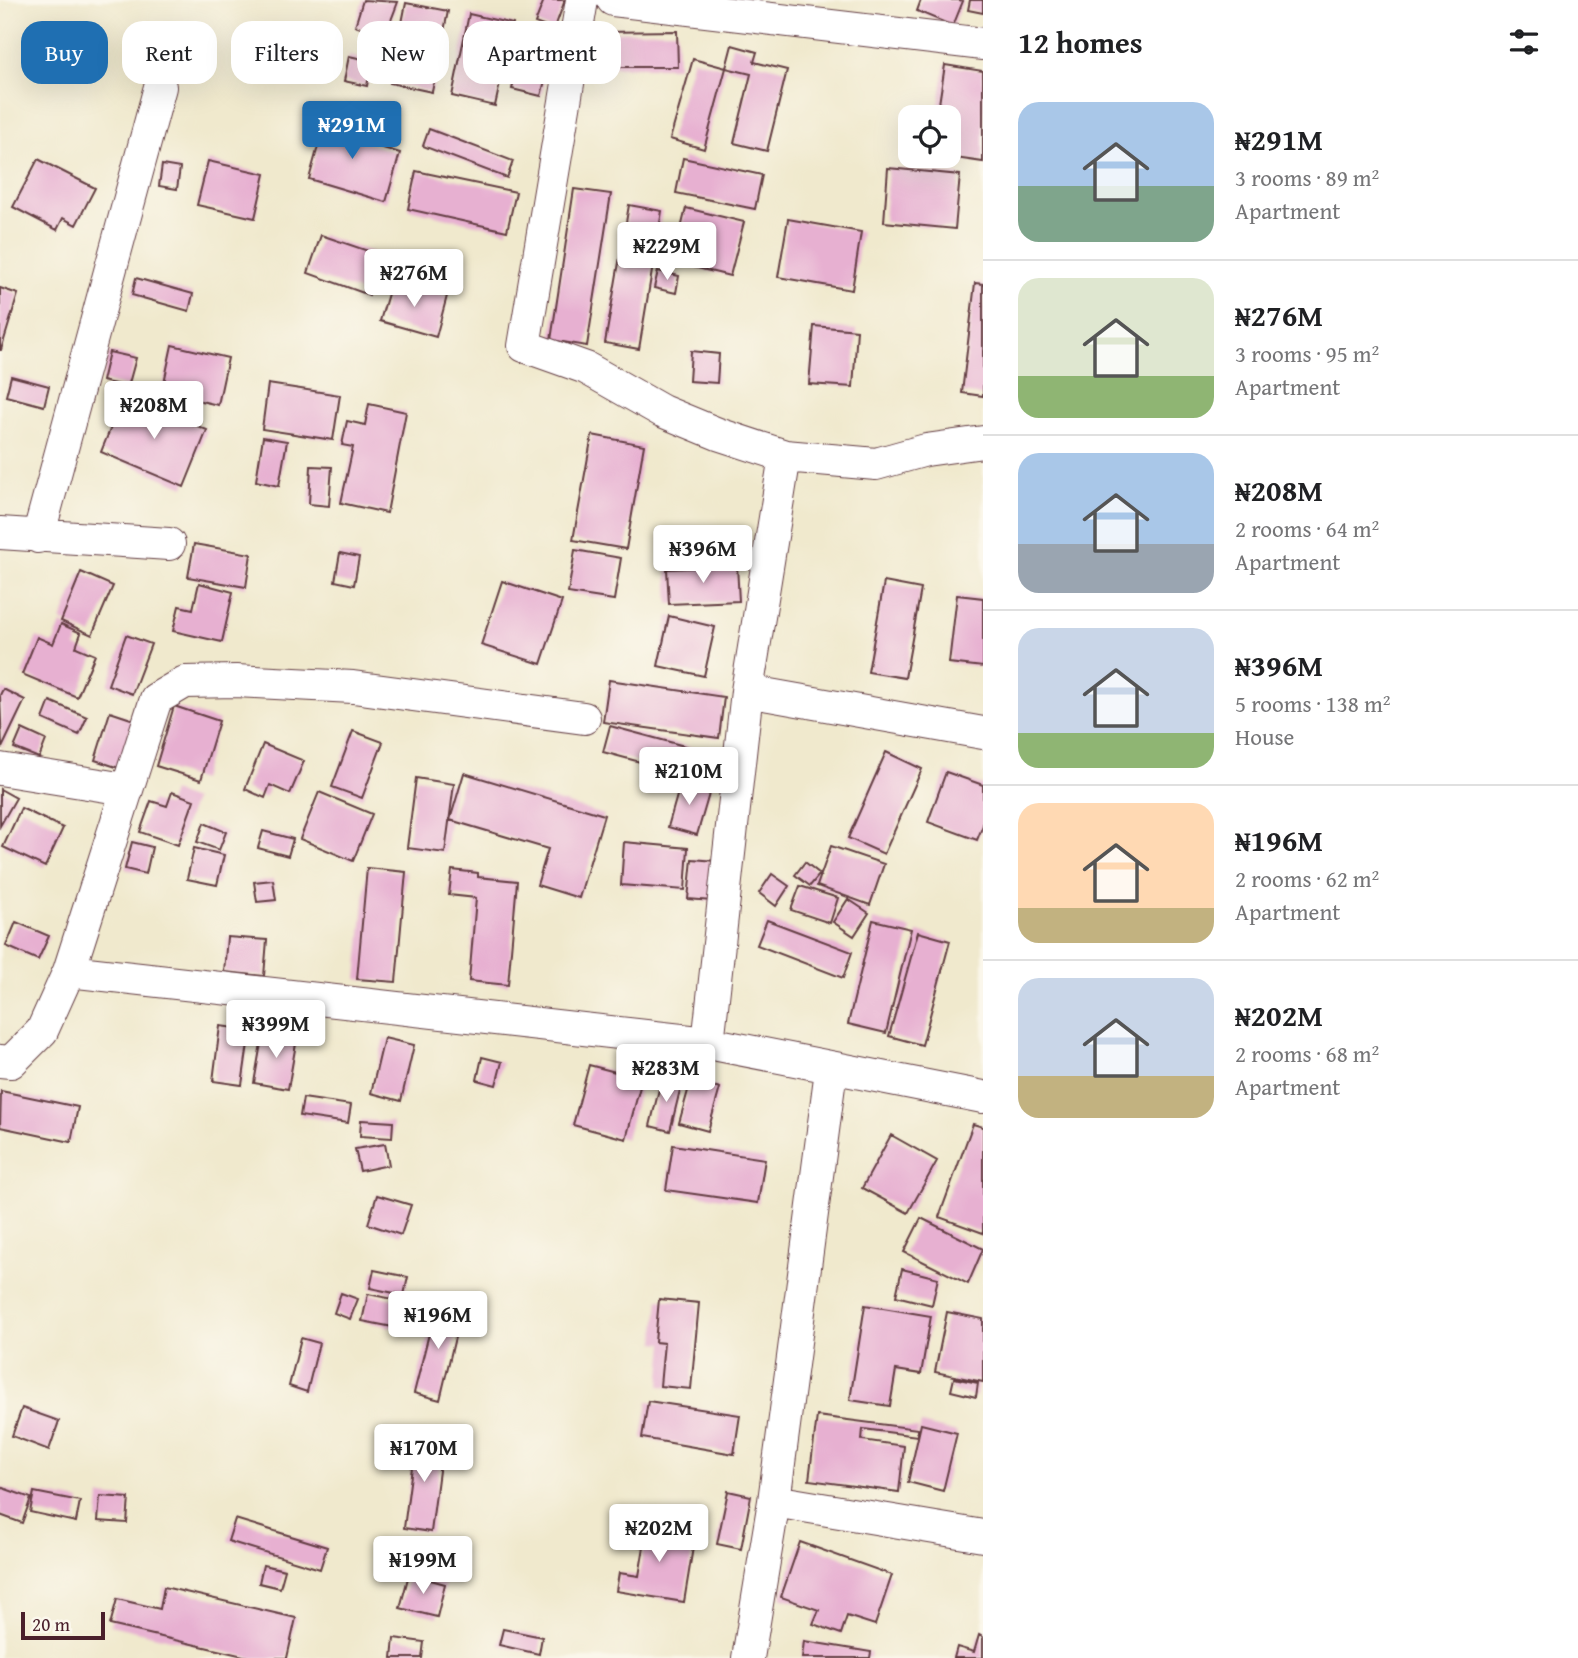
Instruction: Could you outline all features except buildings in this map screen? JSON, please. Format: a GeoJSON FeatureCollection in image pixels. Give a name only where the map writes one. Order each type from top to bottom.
{"type":"FeatureCollection","features":[{"type":"Feature","properties":{"kind":"street"},"geometry":{"type":"LineString","coordinates":[[582,0],[524,346],[586,368],[662,411],[718,435],[785,456],[876,464],[926,450],[983,442]]}},
{"type":"Feature","properties":{"kind":"street"},"geometry":{"type":"LineString","coordinates":[[613,0],[983,44]]}},
{"type":"Feature","properties":{"kind":"street"},"geometry":{"type":"LineString","coordinates":[[38,537],[160,87]]}},
{"type":"Feature","properties":{"kind":"street"},"geometry":{"type":"LineString","coordinates":[[708,1043],[747,691],[785,456]]}},
{"type":"Feature","properties":{"kind":"street"},"geometry":{"type":"LineString","coordinates":[[0,533],[169,544]]}},
{"type":"Feature","properties":{"kind":"street"},"geometry":{"type":"LineString","coordinates":[[0,1061],[12,1062],[43,1031],[69,971],[125,789],[156,699],[185,682],[353,687],[584,718]]}},
{"type":"Feature","properties":{"kind":"street"},"geometry":{"type":"LineString","coordinates":[[747,691],[983,733]]}},
{"type":"Feature","properties":{"kind":"street"},"geometry":{"type":"LineString","coordinates":[[0,769],[125,789]]}},
{"type":"Feature","properties":{"kind":"street"},"geometry":{"type":"LineString","coordinates":[[69,971],[708,1043],[831,1070],[983,1097]]}},
{"type":"Feature","properties":{"kind":"street"},"geometry":{"type":"LineString","coordinates":[[748,1658],[774,1501],[831,1070]]}},
{"type":"Feature","properties":{"kind":"street"},"geometry":{"type":"LineString","coordinates":[[774,1501],[983,1536]]}}]}
